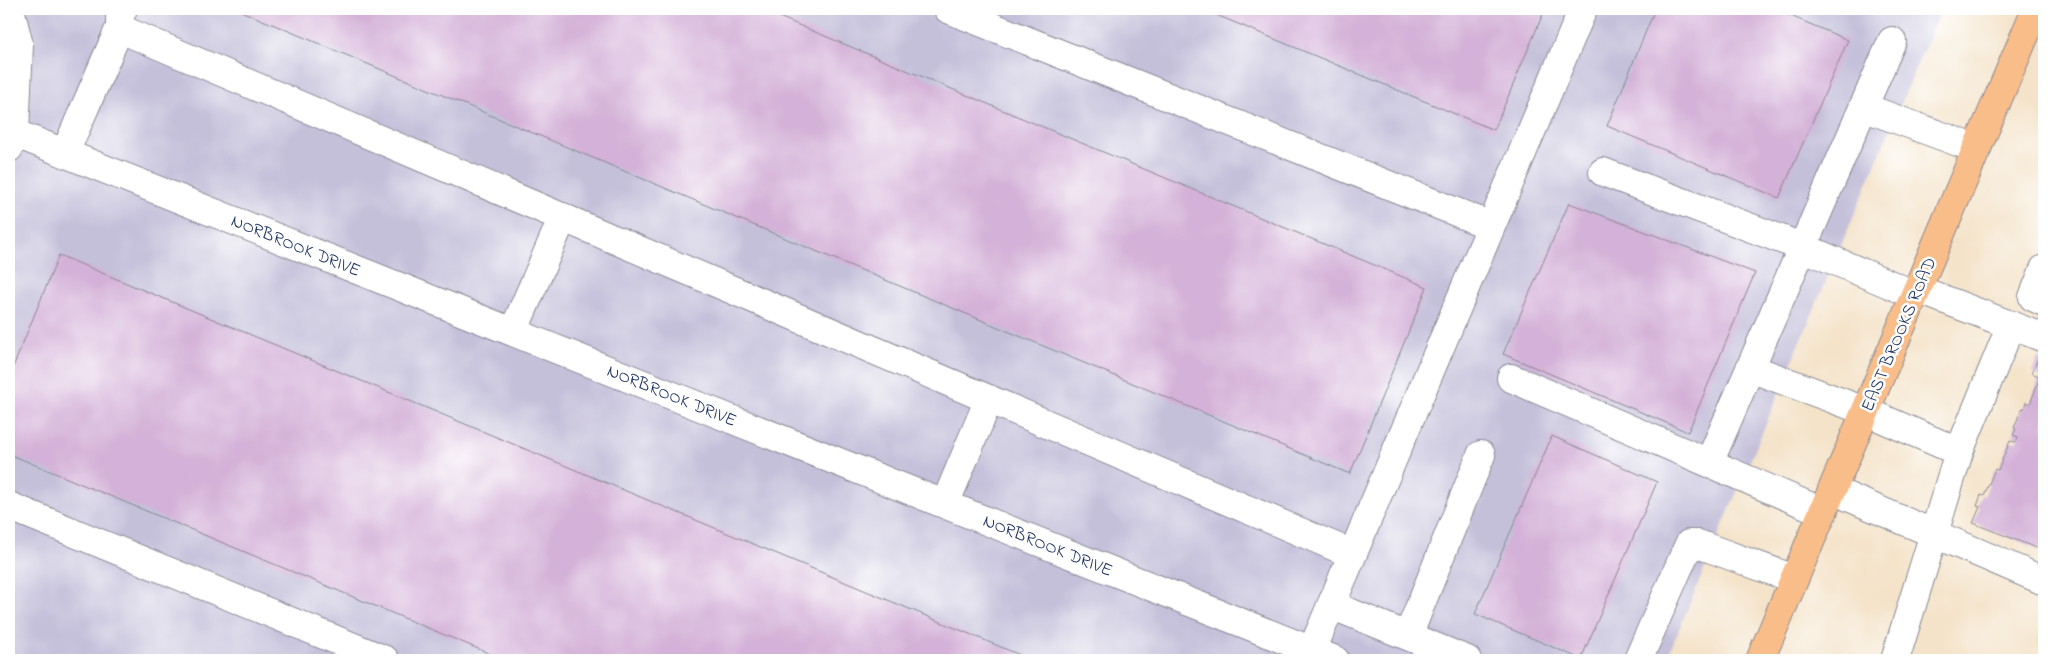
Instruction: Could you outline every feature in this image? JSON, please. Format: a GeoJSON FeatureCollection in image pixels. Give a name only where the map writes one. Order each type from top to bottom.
{"type":"FeatureCollection","features":[{"type":"Feature","properties":{"kind":"main road","name":"EAST BROOKS ROAD"},"geometry":{"type":"LineString","coordinates":[[1760,660],[2036,9]]}},
{"type":"Feature","properties":{"kind":"street"},"geometry":{"type":"LineString","coordinates":[[10,9],[19,45],[11,137]]}},
{"type":"Feature","properties":{"kind":"street"},"geometry":{"type":"LineString","coordinates":[[948,9],[1491,226]]}},
{"type":"Feature","properties":{"kind":"street"},"geometry":{"type":"LineString","coordinates":[[1318,657],[1331,605],[1583,9]]}},
{"type":"Feature","properties":{"kind":"street"},"geometry":{"type":"LineString","coordinates":[[65,153],[121,18],[564,217],[1352,554]]}},
{"type":"Feature","properties":{"kind":"street"},"geometry":{"type":"LineString","coordinates":[[1709,463],[1892,41]]}},
{"type":"Feature","properties":{"kind":"street"},"geometry":{"type":"LineString","coordinates":[[1863,108],[1977,149]]}},
{"type":"Feature","properties":{"kind":"street","name":"NORBROOK DRIVE"},"geometry":{"type":"LineString","coordinates":[[11,137],[65,153],[945,504],[1318,657]]}},
{"type":"Feature","properties":{"kind":"street"},"geometry":{"type":"LineString","coordinates":[[1603,172],[1916,292],[2044,338]]}},
{"type":"Feature","properties":{"kind":"street"},"geometry":{"type":"LineString","coordinates":[[513,332],[564,217]]}},
{"type":"Feature","properties":{"kind":"street"},"geometry":{"type":"LineString","coordinates":[[2044,269],[2033,297],[2044,302]]}},
{"type":"Feature","properties":{"kind":"street"},"geometry":{"type":"LineString","coordinates":[[1895,660],[1959,452],[2010,325]]}},
{"type":"Feature","properties":{"kind":"street"},"geometry":{"type":"LineString","coordinates":[[1750,368],[1865,411],[1959,452]]}},
{"type":"Feature","properties":{"kind":"street"},"geometry":{"type":"LineString","coordinates":[[1511,378],[1709,463],[1935,533],[2044,581]]}},
{"type":"Feature","properties":{"kind":"street"},"geometry":{"type":"LineString","coordinates":[[945,504],[989,399]]}},
{"type":"Feature","properties":{"kind":"street"},"geometry":{"type":"LineString","coordinates":[[1408,636],[1481,455]]}},
{"type":"Feature","properties":{"kind":"street"},"geometry":{"type":"LineString","coordinates":[[9,506],[385,660]]}},
{"type":"Feature","properties":{"kind":"street"},"geometry":{"type":"LineString","coordinates":[[1638,660],[1689,544],[1698,544],[1794,579]]}},
{"type":"Feature","properties":{"kind":"street"},"geometry":{"type":"LineString","coordinates":[[1331,605],[1467,660]]}},
{"type":"Feature","properties":{"kind":"shaded area"},"geometry":{"type":"Polygon","coordinates":[[[9,9],[1941,9],[1666,660],[9,660],[9,9]]]}},
{"type":"Feature","properties":{"kind":"building"},"geometry":{"type":"Polygon","coordinates":[[[236,9],[760,9],[1427,287],[1350,474],[236,9]]]}},
{"type":"Feature","properties":{"kind":"building"},"geometry":{"type":"Polygon","coordinates":[[[1202,9],[1545,9],[1494,130],[1202,9]]]}},
{"type":"Feature","properties":{"kind":"building"},"geometry":{"type":"Polygon","coordinates":[[[1655,9],[1774,9],[1848,40],[1779,198],[1607,126],[1655,9]]]}},
{"type":"Feature","properties":{"kind":"building"},"geometry":{"type":"Polygon","coordinates":[[[1569,203],[1755,273],[1688,432],[1503,354],[1569,203]]]}},
{"type":"Feature","properties":{"kind":"building"},"geometry":{"type":"Polygon","coordinates":[[[59,255],[1032,660],[505,660],[9,454],[9,377],[59,255]]]}},
{"type":"Feature","properties":{"kind":"building"},"geometry":{"type":"Polygon","coordinates":[[[2038,358],[2044,360],[2044,551],[1973,523],[1980,507],[1977,506],[1981,495],[1984,496],[1995,469],[1998,470],[2010,441],[2017,441],[2018,437],[2013,435],[2016,429],[2014,428],[2026,402],[2030,404],[2040,377],[2032,373],[2038,358]]]}},
{"type":"Feature","properties":{"kind":"building"},"geometry":{"type":"Polygon","coordinates":[[[1552,436],[1657,482],[1581,659],[1475,614],[1552,436]]]}}]}
